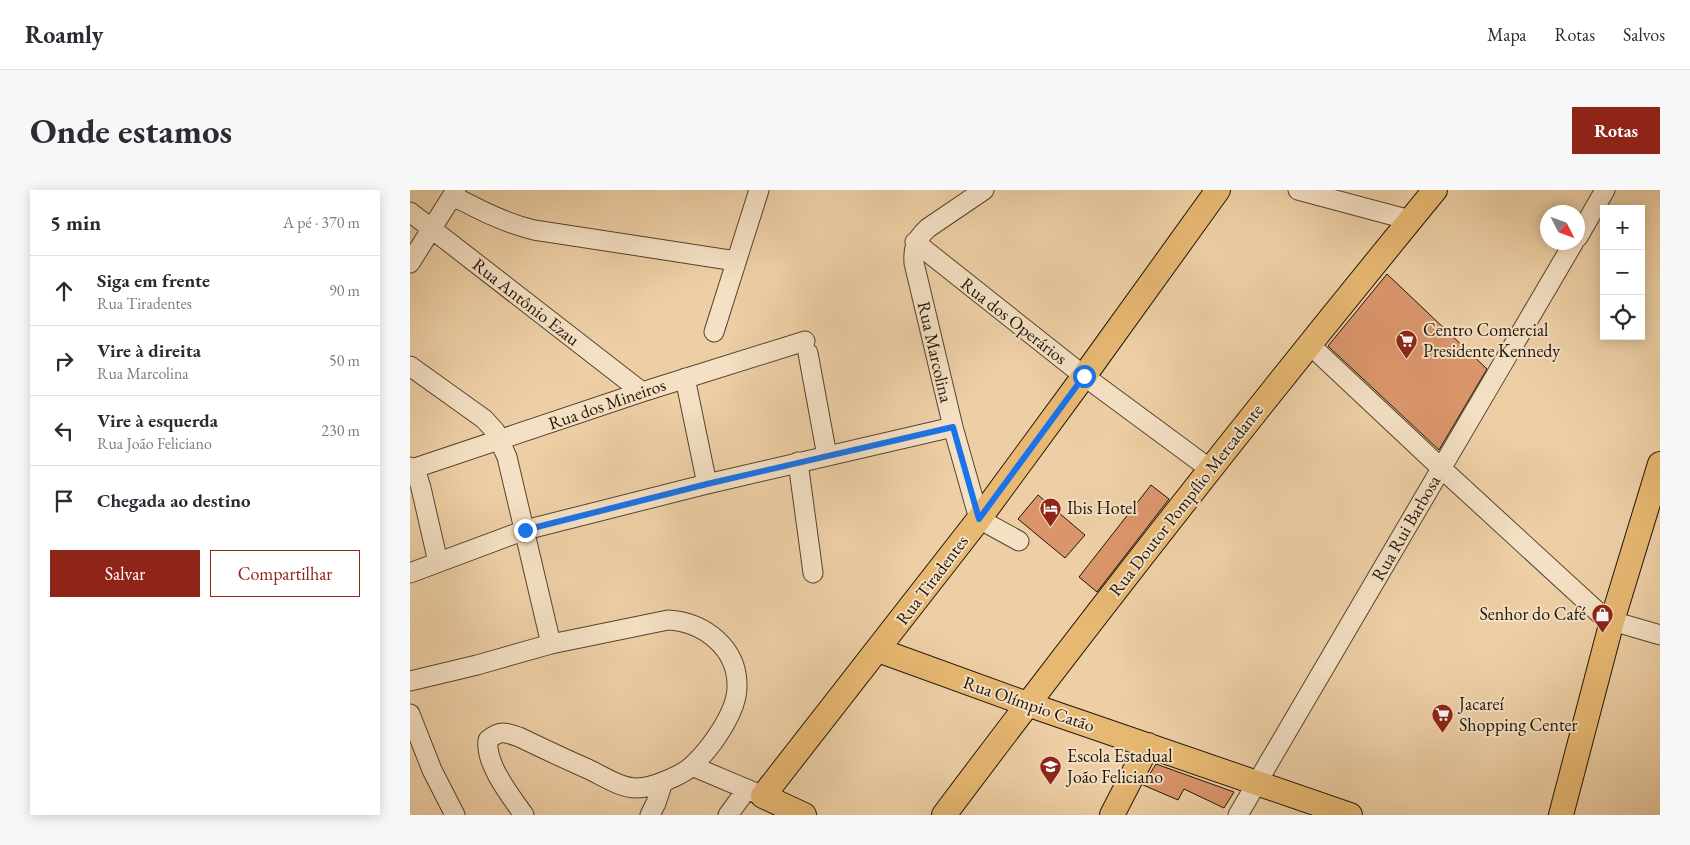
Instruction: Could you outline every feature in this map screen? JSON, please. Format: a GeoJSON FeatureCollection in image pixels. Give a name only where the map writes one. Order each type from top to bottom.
{"type":"FeatureCollection","features":[{"type":"Feature","properties":{"kind":"main road","name":"Rua Tiradentes"},"geometry":{"type":"LineString","coordinates":[[755,793],[878,650],[979,519],[1218,190]]}},
{"type":"Feature","properties":{"kind":"main road","name":"Rua Doutor Pompílio Mercadante"},"geometry":{"type":"LineString","coordinates":[[944,815],[1027,704],[1210,469],[1435,190]]}},
{"type":"Feature","properties":{"kind":"main road"},"geometry":{"type":"LineString","coordinates":[[1561,815],[1612,622],[1660,464]]}},
{"type":"Feature","properties":{"kind":"main road","name":"Rua Olímpio Catão"},"geometry":{"type":"LineString","coordinates":[[878,650],[1027,704],[1350,815]]}},
{"type":"Feature","properties":{"kind":"main road"},"geometry":{"type":"LineString","coordinates":[[1112,815],[1148,745]]}},
{"type":"Feature","properties":{"kind":"main road"},"geometry":{"type":"LineString","coordinates":[[755,793],[804,815]]}},
{"type":"Feature","properties":{"kind":"street"},"geometry":{"type":"LineString","coordinates":[[714,332],[759,190]]}},
{"type":"Feature","properties":{"kind":"street"},"geometry":{"type":"LineString","coordinates":[[916,242],[928,228],[984,190]]}},
{"type":"Feature","properties":{"kind":"street"},"geometry":{"type":"LineString","coordinates":[[1298,190],[1410,220]]}},
{"type":"Feature","properties":{"kind":"street"},"geometry":{"type":"LineString","coordinates":[[1585,225],[1606,190]]}},
{"type":"Feature","properties":{"kind":"street"},"geometry":{"type":"LineString","coordinates":[[410,262],[455,193],[490,216],[513,225],[534,230],[736,261]]}},
{"type":"Feature","properties":{"kind":"street","name":"Rua Antônio Ezau"},"geometry":{"type":"LineString","coordinates":[[410,212],[642,392]]}},
{"type":"Feature","properties":{"kind":"street","name":"Rua dos Operários"},"geometry":{"type":"LineString","coordinates":[[916,242],[1084,376],[1210,469]]}},
{"type":"Feature","properties":{"kind":"street","name":"Rua Marcolina"},"geometry":{"type":"LineString","coordinates":[[916,242],[914,263],[953,427],[979,519]]}},
{"type":"Feature","properties":{"kind":"street","name":"Rua Rui Barbosa"},"geometry":{"type":"LineString","coordinates":[[1238,815],[1569,250]]}},
{"type":"Feature","properties":{"kind":"street"},"geometry":{"type":"LineString","coordinates":[[1309,344],[1588,603],[1612,622],[1660,635]]}},
{"type":"Feature","properties":{"kind":"street","name":"Rua dos Mineiros"},"geometry":{"type":"LineString","coordinates":[[412,467],[500,440],[685,378],[806,347],[826,456]]}},
{"type":"Feature","properties":{"kind":"street"},"geometry":{"type":"LineString","coordinates":[[410,366],[484,419],[500,440],[507,457],[551,644]]}},
{"type":"Feature","properties":{"kind":"street"},"geometry":{"type":"LineString","coordinates":[[685,378],[707,484]]}},
{"type":"Feature","properties":{"kind":"street"},"geometry":{"type":"LineString","coordinates":[[410,573],[525,530],[798,462],[953,427]]}},
{"type":"Feature","properties":{"kind":"street"},"geometry":{"type":"LineString","coordinates":[[798,462],[813,573]]}},
{"type":"Feature","properties":{"kind":"street"},"geometry":{"type":"LineString","coordinates":[[412,467],[421,488],[438,562]]}},
{"type":"Feature","properties":{"kind":"street"},"geometry":{"type":"LineString","coordinates":[[979,519],[1019,541]]}},
{"type":"Feature","properties":{"kind":"street"},"geometry":{"type":"LineString","coordinates":[[410,681],[477,665],[551,644],[668,620],[682,621],[697,626],[711,634],[722,645],[730,657],[737,687],[728,721],[692,766],[664,782],[637,788],[616,783],[519,737],[503,732],[494,735],[488,740],[487,750],[502,783],[524,815]]}},
{"type":"Feature","properties":{"kind":"street"},"geometry":{"type":"LineString","coordinates":[[410,714],[432,770],[455,815]]}},
{"type":"Feature","properties":{"kind":"street"},"geometry":{"type":"LineString","coordinates":[[692,766],[755,793],[728,815]]}},
{"type":"Feature","properties":{"kind":"street"},"geometry":{"type":"LineString","coordinates":[[650,815],[664,782]]}},
{"type":"Feature","properties":{"kind":"building","name":"Centro Comercial Presidente Kennedy"},"geometry":{"type":"Polygon","coordinates":[[[1387,274],[1487,369],[1439,450],[1328,346],[1387,274]]]}},
{"type":"Feature","properties":{"kind":"building"},"geometry":{"type":"Polygon","coordinates":[[[1151,485],[1169,499],[1097,592],[1079,577],[1151,485]]]}},
{"type":"Feature","properties":{"kind":"building","name":"Ibis Hotel"},"geometry":{"type":"Polygon","coordinates":[[[1038,495],[1085,535],[1065,558],[1018,519],[1038,495]]]}},
{"type":"Feature","properties":{"kind":"building"},"geometry":{"type":"Polygon","coordinates":[[[1156,764],[1234,792],[1224,808],[1184,789],[1178,800],[1143,785],[1156,764]]]}},
{"type":"Feature","properties":{"kind":"place","name":"Centro Comercial Presidente Kennedy"},"geometry":{"type":"Point","coordinates":[1407,359]}},
{"type":"Feature","properties":{"kind":"place","name":"Ibis Hotel"},"geometry":{"type":"Point","coordinates":[1051,527]}},
{"type":"Feature","properties":{"kind":"place","name":"Senhor do Café"},"geometry":{"type":"Point","coordinates":[1602,633]}},
{"type":"Feature","properties":{"kind":"place","name":"Jacareí Shopping Center"},"geometry":{"type":"Point","coordinates":[1443,733]}},
{"type":"Feature","properties":{"kind":"place","name":"Escola Estadual João Feliciano"},"geometry":{"type":"Point","coordinates":[1051,785]}},
{"type":"Feature","properties":{"kind":"route"},"geometry":{"type":"LineString","coordinates":[[525,530],[798,462],[953,427],[979,519],[1084,376]]}}]}
